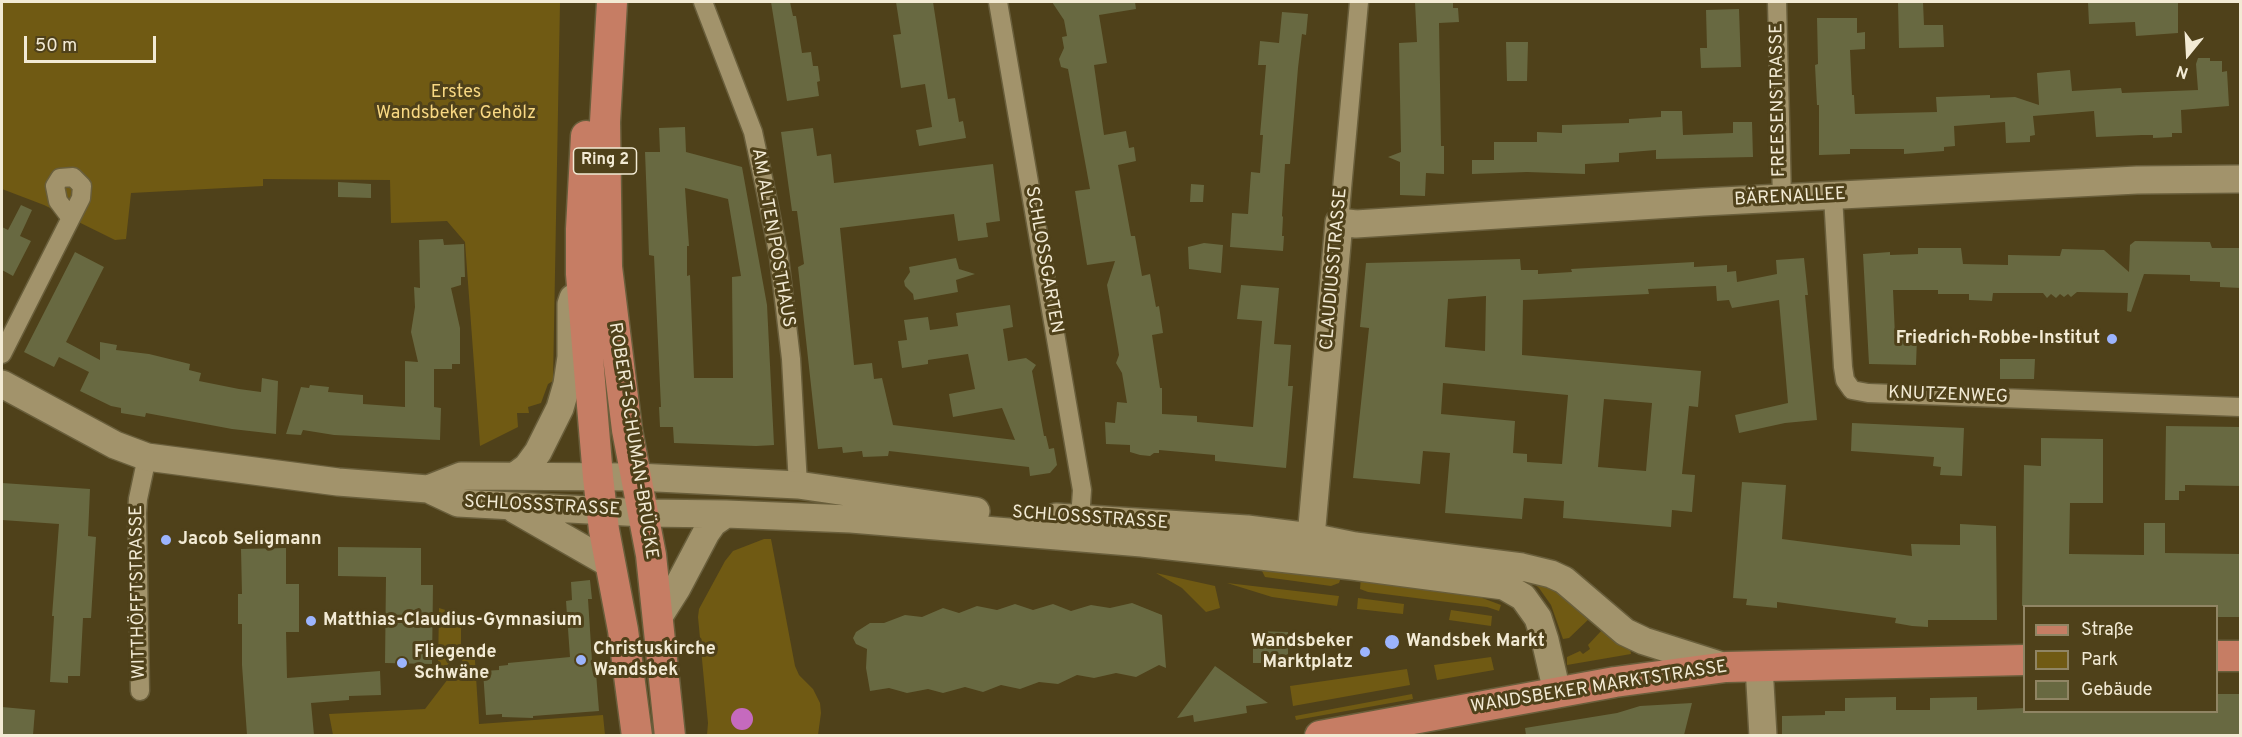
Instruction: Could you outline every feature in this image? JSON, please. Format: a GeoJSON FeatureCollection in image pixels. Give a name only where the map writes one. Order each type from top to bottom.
{"type":"FeatureCollection","features":[{"type":"Feature","properties":{"kind":"main road","name":"ROBERT-SCHUMAN-BRÜCKE"},"geometry":{"type":"LineString","coordinates":[[594,2],[581,229],[581,274],[601,511],[623,630],[637,735]]}},
{"type":"Feature","properties":{"kind":"main road","name":"ROBERT-SCHUMAN-BRÜCKE"},"geometry":{"type":"LineString","coordinates":[[612,2],[605,122],[607,267],[627,430],[644,513],[670,735]]}},
{"type":"Feature","properties":{"kind":"main road","name":"BÄRENALLEE"},"geometry":{"type":"LineString","coordinates":[[1339,222],[1356,224],[1782,198],[2137,180],[2241,179]]}},
{"type":"Feature","properties":{"kind":"main road","name":"CLAUDIUSSTRASSE"},"geometry":{"type":"LineString","coordinates":[[1311,537],[1339,222]]}},
{"type":"Feature","properties":{"kind":"main road"},"geometry":{"type":"LineString","coordinates":[[516,476],[538,452],[560,408],[571,357],[571,304],[581,274]]}},
{"type":"Feature","properties":{"kind":"main road","name":"SCHLOSSSTRASSE"},"geometry":{"type":"LineString","coordinates":[[2,384],[115,445],[147,457],[338,482],[428,489],[458,503],[644,513],[861,519],[1142,543],[1504,586],[1523,597],[1538,618],[1557,692]]}},
{"type":"Feature","properties":{"kind":"main road","name":"SCHLOSSSTRASSE"},"geometry":{"type":"LineString","coordinates":[[428,489],[461,476],[638,477],[798,485],[952,509],[1247,529],[1311,537],[1355,546],[1522,567],[1551,574],[1573,586],[1625,632],[1644,641],[1726,667]]}},
{"type":"Feature","properties":{"kind":"main road"},"geometry":{"type":"LineString","coordinates":[[510,507],[610,564]]}},
{"type":"Feature","properties":{"kind":"main road"},"geometry":{"type":"LineString","coordinates":[[658,618],[706,533],[713,523],[726,514]]}},
{"type":"Feature","properties":{"kind":"main road"},"geometry":{"type":"LineString","coordinates":[[1273,557],[1296,551],[1311,537],[1318,549],[1332,564]]}},
{"type":"Feature","properties":{"kind":"main road"},"geometry":{"type":"LineString","coordinates":[[2218,656],[2241,656]]}},
{"type":"Feature","properties":{"kind":"main road","name":"WANDSBEKER MARKTSTRASSE"},"geometry":{"type":"LineString","coordinates":[[1320,735],[1557,692],[1726,667],[2023,660]]}},
{"type":"Feature","properties":{"kind":"main road"},"geometry":{"type":"LineString","coordinates":[[1759,666],[1763,735]]}},
{"type":"Feature","properties":{"kind":"street","name":"AM ALTEN POSTHAUS"},"geometry":{"type":"LineString","coordinates":[[703,2],[753,132],[779,261],[791,359],[798,485]]}},
{"type":"Feature","properties":{"kind":"street","name":"SCHLOSSGARTEN"},"geometry":{"type":"LineString","coordinates":[[998,2],[1082,490],[1080,519]]}},
{"type":"Feature","properties":{"kind":"street","name":"CLAUDIUSSTRASSE"},"geometry":{"type":"LineString","coordinates":[[1339,222],[1359,2]]}},
{"type":"Feature","properties":{"kind":"street","name":"FREESENSTRASSE"},"geometry":{"type":"LineString","coordinates":[[1777,2],[1782,198]]}},
{"type":"Feature","properties":{"kind":"street","name":"KNUTZENWEG"},"geometry":{"type":"LineString","coordinates":[[1833,196],[1842,367],[1845,380],[1852,390],[1868,393],[2241,407]]}},
{"type":"Feature","properties":{"kind":"street"},"geometry":{"type":"LineString","coordinates":[[2,354],[70,217]]}},
{"type":"Feature","properties":{"kind":"street","name":"WITTHÖFFTSTRASSE"},"geometry":{"type":"LineString","coordinates":[[140,691],[137,513],[147,457]]}},
{"type":"Feature","properties":{"kind":"green space","name":"Erstes Wandsbeker Gehölz"},"geometry":{"type":"Polygon","coordinates":[[[2,2],[560,2],[553,381],[548,384],[541,403],[528,407],[529,413],[517,413],[518,427],[480,446],[465,242],[447,221],[391,223],[390,180],[263,179],[263,186],[131,193],[126,239],[115,240],[44,205],[2,189],[2,2]]]}},
{"type":"Feature","properties":{"kind":"green space"},"geometry":{"type":"Polygon","coordinates":[[[764,539],[771,539],[795,666],[799,675],[813,689],[820,703],[818,735],[707,735],[699,609],[725,561],[733,551],[764,539]]]}},
{"type":"Feature","properties":{"kind":"green space"},"geometry":{"type":"Polygon","coordinates":[[[1259,565],[1342,575],[1339,583],[1331,586],[1265,577],[1259,565]]]}},
{"type":"Feature","properties":{"kind":"green space"},"geometry":{"type":"Polygon","coordinates":[[[1156,573],[1215,586],[1220,608],[1206,612],[1182,588],[1156,573]]]}},
{"type":"Feature","properties":{"kind":"green space"},"geometry":{"type":"Polygon","coordinates":[[[1361,577],[1477,596],[1501,605],[1499,611],[1487,607],[1368,592],[1360,589],[1361,577]]]}},
{"type":"Feature","properties":{"kind":"green space"},"geometry":{"type":"Polygon","coordinates":[[[1227,583],[1339,596],[1337,606],[1272,597],[1227,583]]]}},
{"type":"Feature","properties":{"kind":"green space"},"geometry":{"type":"Polygon","coordinates":[[[1533,583],[1549,585],[1591,617],[1569,638],[1563,639],[1551,605],[1533,583]]]}},
{"type":"Feature","properties":{"kind":"green space"},"geometry":{"type":"Polygon","coordinates":[[[1358,598],[1404,604],[1403,614],[1357,609],[1358,598]]]}},
{"type":"Feature","properties":{"kind":"green space"},"geometry":{"type":"Polygon","coordinates":[[[439,608],[461,615],[461,655],[447,665],[438,668],[439,608]]]}},
{"type":"Feature","properties":{"kind":"green space"},"geometry":{"type":"Polygon","coordinates":[[[1451,610],[1492,616],[1491,626],[1449,620],[1451,610]]]}},
{"type":"Feature","properties":{"kind":"green space"},"geometry":{"type":"Polygon","coordinates":[[[1602,630],[1630,648],[1631,654],[1567,665],[1567,657],[1580,651],[1583,654],[1590,649],[1588,645],[1602,630]]]}},
{"type":"Feature","properties":{"kind":"green space"},"geometry":{"type":"Polygon","coordinates":[[[474,645],[479,724],[603,715],[605,735],[333,735],[329,714],[425,709],[474,645]]]}},
{"type":"Feature","properties":{"kind":"green space"},"geometry":{"type":"Polygon","coordinates":[[[1491,657],[1494,670],[1437,680],[1434,665],[1491,657]]]}},
{"type":"Feature","properties":{"kind":"green space"},"geometry":{"type":"Polygon","coordinates":[[[1407,669],[1410,685],[1293,706],[1290,686],[1407,669]]]}},
{"type":"Feature","properties":{"kind":"green space"},"geometry":{"type":"Polygon","coordinates":[[[1412,694],[1413,699],[1296,720],[1295,716],[1412,694]]]}},
{"type":"Feature","properties":{"kind":"shaded area"},"geometry":{"type":"Polygon","coordinates":[[[742,708],[750,711],[753,719],[750,727],[742,730],[734,727],[731,719],[734,711],[742,708]]]}},
{"type":"Feature","properties":{"kind":"building"},"geometry":{"type":"Polygon","coordinates":[[[771,2],[790,2],[793,16],[796,16],[802,53],[811,52],[813,66],[818,66],[819,96],[787,101],[771,2]]]}},
{"type":"Feature","properties":{"kind":"building"},"geometry":{"type":"Polygon","coordinates":[[[896,2],[933,2],[948,99],[955,98],[959,122],[963,121],[966,138],[919,146],[916,130],[932,127],[925,84],[901,88],[893,35],[901,34],[896,2]]]}},
{"type":"Feature","properties":{"kind":"building"},"geometry":{"type":"Polygon","coordinates":[[[1052,2],[1135,2],[1136,9],[1099,15],[1107,63],[1094,65],[1104,135],[1126,131],[1129,148],[1134,147],[1136,161],[1118,165],[1131,236],[1135,236],[1142,276],[1150,274],[1156,307],[1159,306],[1163,333],[1152,335],[1160,388],[1162,388],[1162,414],[1197,416],[1197,422],[1253,427],[1262,321],[1237,319],[1241,285],[1279,288],[1274,344],[1291,345],[1288,386],[1293,386],[1286,468],[1215,461],[1215,455],[1159,450],[1159,453],[1150,456],[1140,455],[1130,452],[1130,445],[1106,444],[1105,422],[1115,423],[1117,402],[1127,403],[1122,373],[1116,363],[1119,355],[1107,285],[1115,261],[1087,265],[1075,191],[1090,189],[1068,69],[1061,67],[1059,59],[1064,48],[1062,37],[1067,36],[1064,20],[1052,2]]]}},
{"type":"Feature","properties":{"kind":"building"},"geometry":{"type":"Polygon","coordinates":[[[1415,2],[1453,2],[1453,8],[1458,8],[1459,22],[1439,23],[1441,146],[1444,146],[1444,174],[1426,173],[1425,196],[1400,195],[1400,162],[1388,157],[1401,152],[1399,43],[1417,42],[1415,2]]]}},
{"type":"Feature","properties":{"kind":"building"},"geometry":{"type":"Polygon","coordinates":[[[1898,2],[1923,2],[1924,25],[1943,25],[1944,47],[1899,48],[1898,2]]]}},
{"type":"Feature","properties":{"kind":"building"},"geometry":{"type":"Polygon","coordinates":[[[2088,2],[2178,2],[2178,33],[2136,36],[2135,22],[2089,24],[2088,2]]]}},
{"type":"Feature","properties":{"kind":"building"},"geometry":{"type":"Polygon","coordinates":[[[1739,9],[1741,67],[1701,68],[1700,48],[1707,48],[1706,10],[1739,9]]]}},
{"type":"Feature","properties":{"kind":"building"},"geometry":{"type":"Polygon","coordinates":[[[1282,12],[1308,14],[1306,35],[1302,34],[1290,164],[1285,164],[1282,216],[1283,251],[1230,247],[1232,213],[1248,214],[1251,172],[1260,173],[1263,135],[1260,135],[1266,65],[1258,65],[1260,41],[1279,43],[1282,12]]]}},
{"type":"Feature","properties":{"kind":"building"},"geometry":{"type":"Polygon","coordinates":[[[1817,18],[1857,18],[1857,33],[1865,32],[1865,49],[1850,50],[1855,114],[1937,112],[1936,97],[1990,95],[1990,98],[2015,97],[2039,105],[2037,73],[2070,70],[2072,91],[2121,88],[2122,93],[2198,90],[2196,64],[2198,58],[2222,61],[2222,72],[2227,71],[2229,106],[2181,110],[2182,133],[2172,133],[2172,137],[2153,138],[2153,135],[2142,135],[2096,137],[2094,111],[2033,116],[2035,135],[2030,136],[2030,142],[2006,143],[2005,122],[1954,126],[1955,146],[1944,147],[1944,151],[1904,154],[1904,149],[1850,149],[1850,154],[1819,155],[1819,105],[1817,105],[1815,65],[1818,64],[1817,18]]]}},
{"type":"Feature","properties":{"kind":"building"},"geometry":{"type":"Polygon","coordinates":[[[1506,42],[1528,42],[1527,81],[1507,81],[1506,42]]]}},
{"type":"Feature","properties":{"kind":"building"},"geometry":{"type":"Polygon","coordinates":[[[1661,111],[1682,111],[1683,135],[1733,133],[1733,122],[1752,122],[1753,157],[1656,159],[1656,150],[1619,153],[1619,162],[1585,164],[1585,174],[1527,172],[1472,174],[1472,160],[1494,160],[1494,142],[1537,142],[1537,132],[1562,133],[1562,125],[1629,123],[1629,119],[1661,117],[1661,111]]]}},
{"type":"Feature","properties":{"kind":"building"},"geometry":{"type":"Polygon","coordinates":[[[685,127],[686,152],[742,167],[767,305],[774,445],[674,443],[673,427],[660,427],[654,256],[649,255],[645,152],[660,152],[659,128],[685,127]],[[685,188],[689,246],[687,246],[687,276],[690,275],[694,378],[733,378],[732,277],[741,276],[728,199],[685,188]]]}},
{"type":"Feature","properties":{"kind":"building"},"geometry":{"type":"Polygon","coordinates":[[[813,128],[817,156],[831,154],[834,183],[993,164],[1000,221],[986,223],[988,237],[958,241],[954,214],[840,228],[854,365],[872,363],[874,379],[882,378],[893,425],[1015,440],[1002,408],[953,417],[949,394],[975,389],[968,354],[928,360],[928,364],[902,368],[898,341],[907,340],[904,320],[928,317],[930,330],[958,326],[956,313],[1010,305],[1013,327],[1003,329],[1008,361],[1026,358],[1036,365],[1032,371],[1044,436],[1046,436],[1049,449],[1054,448],[1057,465],[1050,473],[1030,476],[1029,467],[889,451],[888,456],[863,457],[862,451],[843,453],[842,447],[818,449],[798,267],[804,264],[797,211],[792,211],[781,132],[813,128]]]}},
{"type":"Feature","properties":{"kind":"building"},"geometry":{"type":"Polygon","coordinates":[[[338,182],[371,184],[371,198],[338,197],[338,182]]]}},
{"type":"Feature","properties":{"kind":"building"},"geometry":{"type":"Polygon","coordinates":[[[1191,184],[1204,185],[1203,202],[1190,202],[1191,184]]]}},
{"type":"Feature","properties":{"kind":"building"},"geometry":{"type":"Polygon","coordinates":[[[21,205],[32,210],[20,236],[31,241],[13,276],[2,270],[2,227],[8,230],[21,205]]]}},
{"type":"Feature","properties":{"kind":"building"},"geometry":{"type":"Polygon","coordinates":[[[443,239],[444,245],[464,244],[465,277],[461,277],[461,285],[451,288],[460,328],[460,364],[452,364],[452,369],[434,369],[434,407],[441,408],[440,440],[334,435],[303,430],[301,435],[286,434],[301,387],[309,388],[310,385],[329,387],[328,392],[363,395],[363,404],[405,407],[405,361],[418,362],[411,332],[415,307],[414,287],[420,288],[419,240],[443,239]]]}},
{"type":"Feature","properties":{"kind":"building"},"geometry":{"type":"Polygon","coordinates":[[[2135,241],[2210,242],[2212,248],[2241,248],[2241,288],[2220,287],[2220,282],[2190,281],[2190,275],[2144,274],[2131,312],[2127,311],[2128,293],[2077,292],[2071,297],[2068,294],[2064,297],[2060,294],[2056,298],[2051,294],[2047,298],[2043,293],[1993,293],[1992,301],[1969,300],[1969,294],[1938,294],[1938,290],[1893,290],[1895,336],[1917,337],[1916,365],[1869,364],[1863,254],[1890,252],[1890,255],[1918,254],[1918,248],[1961,248],[1963,264],[2008,265],[2008,255],[2060,256],[2062,249],[2104,250],[2129,272],[2130,245],[2135,241]]]}},
{"type":"Feature","properties":{"kind":"building"},"geometry":{"type":"Polygon","coordinates":[[[1204,243],[1223,245],[1221,273],[1189,269],[1188,247],[1204,243]]]}},
{"type":"Feature","properties":{"kind":"building"},"geometry":{"type":"Polygon","coordinates":[[[75,252],[104,267],[66,342],[100,360],[100,342],[117,345],[116,350],[149,354],[190,364],[189,370],[201,373],[199,381],[239,389],[261,392],[262,378],[278,381],[276,434],[232,429],[146,413],[145,417],[121,413],[121,408],[111,406],[80,391],[89,372],[59,357],[54,367],[24,352],[75,252]]]}},
{"type":"Feature","properties":{"kind":"building"},"geometry":{"type":"Polygon","coordinates":[[[956,258],[959,269],[975,274],[956,280],[958,292],[914,300],[913,294],[905,286],[904,281],[910,272],[909,267],[956,258]]]}},
{"type":"Feature","properties":{"kind":"building"},"geometry":{"type":"Polygon","coordinates":[[[1804,258],[1808,295],[1805,295],[1817,420],[1785,423],[1739,433],[1735,415],[1788,403],[1779,300],[1732,308],[1729,300],[1717,301],[1716,286],[1648,289],[1649,294],[1523,300],[1522,355],[1701,371],[1698,407],[1689,406],[1682,474],[1695,475],[1692,512],[1672,510],[1671,527],[1563,518],[1564,501],[1524,498],[1522,519],[1445,513],[1450,453],[1423,451],[1420,484],[1353,478],[1369,328],[1360,327],[1366,263],[1520,259],[1521,270],[1538,270],[1538,274],[1572,272],[1571,269],[1694,262],[1694,267],[1727,265],[1727,272],[1736,271],[1737,282],[1777,274],[1776,260],[1804,258]],[[1486,296],[1448,299],[1445,347],[1485,351],[1486,296]],[[1443,383],[1441,414],[1515,421],[1513,453],[1527,454],[1527,462],[1562,464],[1568,395],[1443,383]],[[1604,399],[1598,467],[1646,471],[1652,403],[1604,399]]]}},
{"type":"Feature","properties":{"kind":"building"},"geometry":{"type":"Polygon","coordinates":[[[2000,359],[2035,359],[2034,379],[2000,379],[2000,359]]]}},
{"type":"Feature","properties":{"kind":"building"},"geometry":{"type":"Polygon","coordinates":[[[1852,423],[1964,428],[1962,476],[1940,475],[1941,467],[1933,466],[1934,457],[1851,451],[1852,423]]]}},
{"type":"Feature","properties":{"kind":"building"},"geometry":{"type":"Polygon","coordinates":[[[2166,426],[2241,427],[2241,486],[2185,485],[2185,491],[2179,491],[2179,500],[2165,500],[2166,426]]]}},
{"type":"Feature","properties":{"kind":"building"},"geometry":{"type":"Polygon","coordinates":[[[2041,438],[2103,439],[2103,503],[2070,503],[2069,554],[2144,555],[2144,523],[2165,523],[2165,553],[2241,554],[2241,617],[2218,617],[2218,605],[2022,606],[2024,465],[2041,466],[2041,438]]]}},
{"type":"Feature","properties":{"kind":"building"},"geometry":{"type":"Polygon","coordinates":[[[1742,482],[1786,485],[1782,539],[1912,556],[1911,544],[1960,545],[1960,524],[1996,526],[1997,620],[1928,620],[1928,627],[1912,626],[1895,623],[1896,618],[1777,602],[1777,608],[1746,605],[1747,599],[1733,598],[1742,482]]]}},
{"type":"Feature","properties":{"kind":"building"},"geometry":{"type":"Polygon","coordinates":[[[2,483],[90,489],[88,536],[96,537],[91,618],[83,618],[80,676],[68,676],[68,683],[50,682],[59,524],[2,520],[2,483]]]}},
{"type":"Feature","properties":{"kind":"building"},"geometry":{"type":"Polygon","coordinates":[[[338,547],[421,548],[421,585],[433,585],[432,664],[385,663],[386,577],[338,576],[338,547]]]}},
{"type":"Feature","properties":{"kind":"building"},"geometry":{"type":"Polygon","coordinates":[[[286,548],[286,584],[299,584],[299,632],[286,632],[287,678],[380,671],[381,695],[349,696],[349,700],[311,703],[314,735],[247,735],[242,665],[242,624],[238,624],[238,594],[242,594],[241,549],[286,548]]]}},
{"type":"Feature","properties":{"kind":"building","name":"Christuskirche Wandsbek"},"geometry":{"type":"Polygon","coordinates":[[[590,580],[592,599],[588,599],[592,661],[595,660],[599,711],[533,716],[533,718],[502,717],[502,714],[486,715],[483,671],[499,670],[499,666],[508,665],[508,663],[570,657],[566,601],[572,600],[571,582],[590,580]]]}},
{"type":"Feature","properties":{"kind":"building"},"geometry":{"type":"Polygon","coordinates":[[[1132,603],[1162,615],[1166,668],[1159,665],[1136,677],[1116,673],[1094,678],[1077,675],[1058,684],[1039,682],[1020,689],[1001,685],[983,692],[965,687],[943,693],[928,689],[907,693],[889,688],[870,691],[866,668],[867,649],[856,644],[853,638],[856,632],[870,623],[884,623],[905,615],[922,617],[943,608],[959,613],[977,606],[997,610],[1015,604],[1033,610],[1053,604],[1071,611],[1091,605],[1110,608],[1132,603]]]}},
{"type":"Feature","properties":{"kind":"building"},"geometry":{"type":"Polygon","coordinates":[[[1253,631],[1288,632],[1288,663],[1253,663],[1253,631]]]}},
{"type":"Feature","properties":{"kind":"building"},"geometry":{"type":"Polygon","coordinates":[[[1215,666],[1268,703],[1246,706],[1247,713],[1194,722],[1193,715],[1177,718],[1215,666]]]}},
{"type":"Feature","properties":{"kind":"building"},"geometry":{"type":"Polygon","coordinates":[[[2218,694],[2241,694],[2241,735],[1782,735],[1782,716],[1825,715],[1825,711],[1845,711],[1845,698],[1896,697],[1896,710],[1930,710],[1930,698],[1977,697],[1977,710],[2023,708],[2023,713],[2218,713],[2218,694]]]}},
{"type":"Feature","properties":{"kind":"building"},"geometry":{"type":"Polygon","coordinates":[[[1692,703],[1684,735],[1526,735],[1525,728],[1617,713],[1640,706],[1692,703]]]}},
{"type":"Feature","properties":{"kind":"building"},"geometry":{"type":"Polygon","coordinates":[[[2,707],[35,710],[33,735],[2,735],[2,707]]]}},
{"type":"Feature","properties":{"kind":"place","name":"Friedrich-Robbe-Institut"},"geometry":{"type":"Point","coordinates":[2112,339]}},
{"type":"Feature","properties":{"kind":"place","name":"Jacob Seligmann"},"geometry":{"type":"Point","coordinates":[166,540]}},
{"type":"Feature","properties":{"kind":"place","name":"Matthias-Claudius-Gymnasium"},"geometry":{"type":"Point","coordinates":[311,621]}},
{"type":"Feature","properties":{"kind":"place","name":"Wandsbek Markt"},"geometry":{"type":"Point","coordinates":[1392,642]}},
{"type":"Feature","properties":{"kind":"place","name":"Wandsbeker Marktplatz"},"geometry":{"type":"Point","coordinates":[1365,652]}},
{"type":"Feature","properties":{"kind":"place","name":"Christuskirche Wandsbek"},"geometry":{"type":"Point","coordinates":[581,660]}},
{"type":"Feature","properties":{"kind":"place","name":"Fliegende Schwäne"},"geometry":{"type":"Point","coordinates":[402,663]}}]}
